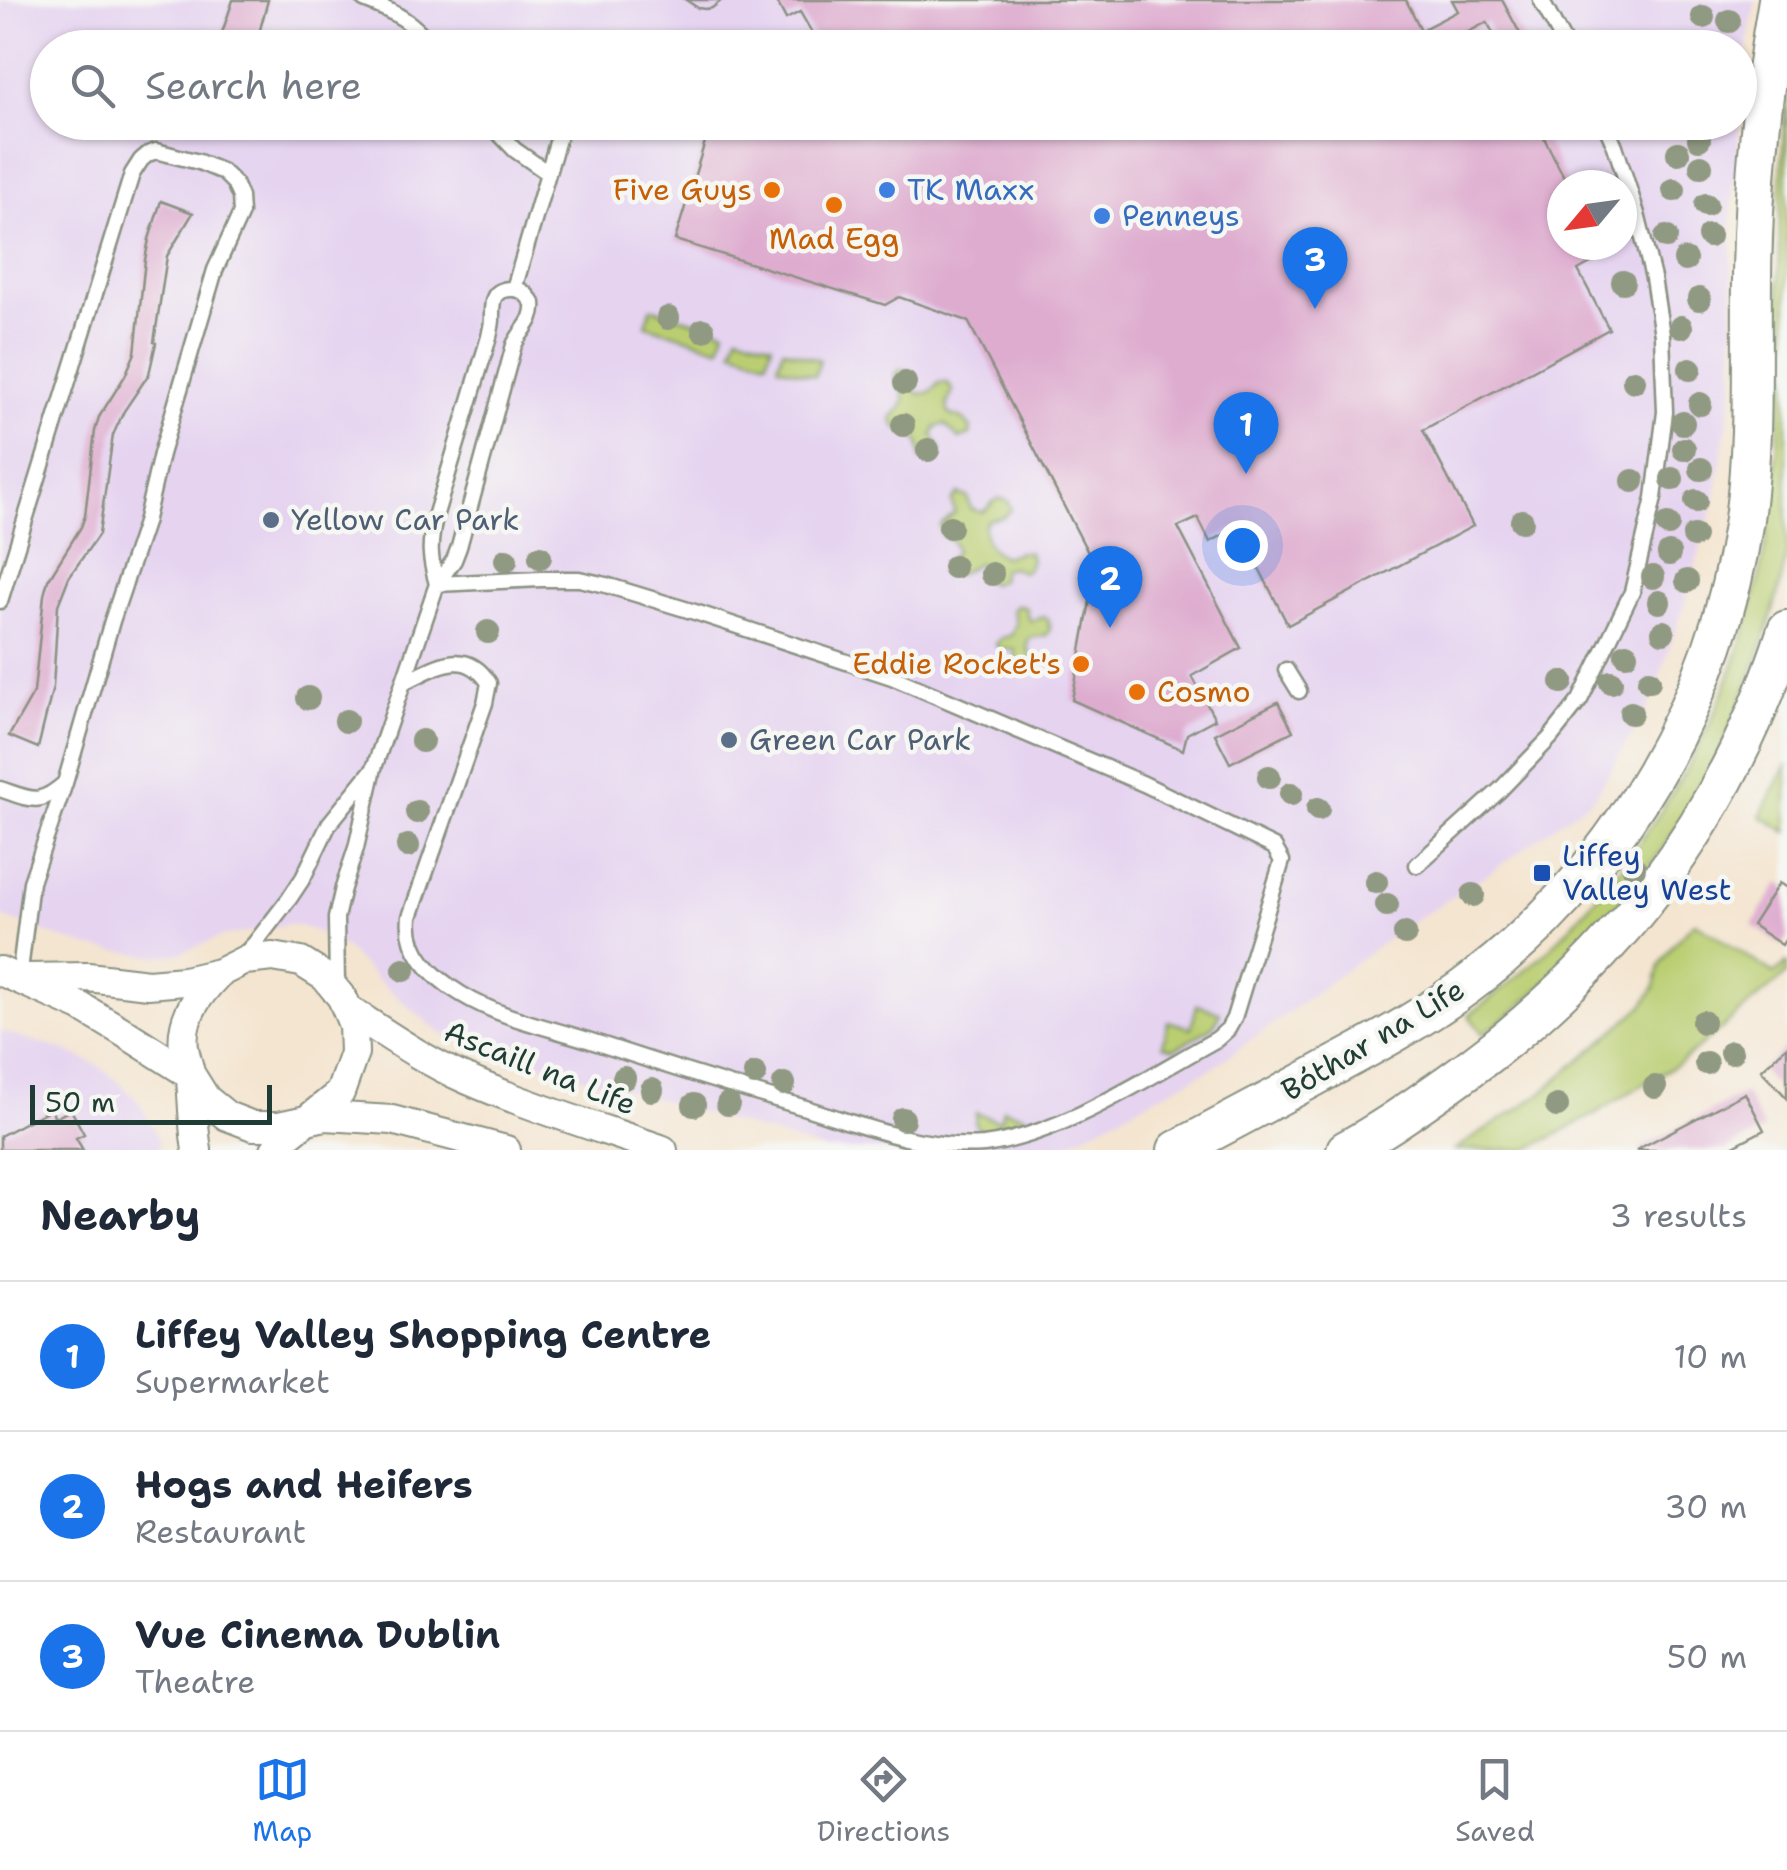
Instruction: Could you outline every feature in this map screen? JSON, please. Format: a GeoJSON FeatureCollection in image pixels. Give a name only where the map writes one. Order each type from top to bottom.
{"type":"FeatureCollection","features":[{"type":"Feature","properties":{"kind":"street","name":"Bóthar na Life"},"geometry":{"type":"LineString","coordinates":[[1177,1150],[1409,1025],[1477,978],[1526,937],[1605,848],[1688,712],[1718,627],[1744,518],[1752,403],[1756,167],[1778,0]]}},
{"type":"Feature","properties":{"kind":"street"},"geometry":{"type":"LineString","coordinates":[[1346,1150],[1402,1116],[1509,1039],[1619,933],[1664,878],[1702,820],[1742,747],[1787,630]]}},
{"type":"Feature","properties":{"kind":"street"},"geometry":{"type":"LineString","coordinates":[[9,975],[88,977],[148,984],[184,981],[245,960],[273,956],[301,962],[325,977],[342,1000],[353,1025],[354,1053],[340,1092],[276,1150]]}},
{"type":"Feature","properties":{"kind":"street"},"geometry":{"type":"LineString","coordinates":[[197,1150],[191,1074],[184,1047],[187,1019],[198,994],[226,969]]}},
{"type":"Feature","properties":{"kind":"street"},"geometry":{"type":"LineString","coordinates":[[9,975],[81,1007],[191,1074],[206,1099],[227,1116],[254,1126],[343,1116],[392,1120],[453,1143],[506,1150]]}},
{"type":"Feature","properties":{"kind":"street","name":"Ascaill na Life"},"geometry":{"type":"LineString","coordinates":[[342,1000],[412,1051],[464,1078],[663,1150]]}},
{"type":"Feature","properties":{"kind":"lane"},"geometry":{"type":"LineString","coordinates":[[364,0],[421,30]]}},
{"type":"Feature","properties":{"kind":"lane"},"geometry":{"type":"LineString","coordinates":[[1542,0],[1558,30]]}},
{"type":"Feature","properties":{"kind":"lane"},"geometry":{"type":"LineString","coordinates":[[505,140],[548,173]]}},
{"type":"Feature","properties":{"kind":"lane"},"geometry":{"type":"LineString","coordinates":[[514,289],[558,140]]}},
{"type":"Feature","properties":{"kind":"lane"},"geometry":{"type":"LineString","coordinates":[[1417,865],[1500,790],[1580,700],[1632,592],[1654,498],[1665,412],[1662,336],[1654,278],[1612,140]]}},
{"type":"Feature","properties":{"kind":"lane"},"geometry":{"type":"LineString","coordinates":[[0,601],[132,174],[141,160],[156,151],[223,172],[234,183],[241,213],[214,270],[145,523],[31,882],[9,975]]}},
{"type":"Feature","properties":{"kind":"lane"},"geometry":{"type":"LineString","coordinates":[[342,1000],[336,918],[374,768],[437,584],[459,546],[514,345],[532,318],[529,297],[514,289],[498,294],[491,306],[489,337],[435,517],[429,547],[437,584]]}},
{"type":"Feature","properties":{"kind":"lane"},"geometry":{"type":"LineString","coordinates":[[404,682],[459,661],[476,667],[489,684],[408,929],[410,941],[428,970],[461,994],[506,1014],[874,1131],[918,1142],[981,1146],[1036,1133],[1076,1116],[1217,1039],[1234,1018],[1282,861],[1274,847],[1144,784],[892,678],[698,613],[578,579],[437,584]]}},
{"type":"Feature","properties":{"kind":"lane"},"geometry":{"type":"LineString","coordinates":[[1286,670],[1299,691]]}},
{"type":"Feature","properties":{"kind":"lane"},"geometry":{"type":"LineString","coordinates":[[226,969],[255,943],[288,899],[303,878],[329,824],[374,768]]}},
{"type":"Feature","properties":{"kind":"lane"},"geometry":{"type":"LineString","coordinates":[[0,788],[41,800],[65,782]]}},
{"type":"Feature","properties":{"kind":"shaded area"},"geometry":{"type":"Polygon","coordinates":[[[0,0],[1756,0],[1750,30],[30,30],[30,140],[1738,140],[1731,215],[1734,380],[1716,496],[1650,704],[1594,797],[1494,870],[1394,934],[1214,1067],[1054,1150],[824,1150],[442,1034],[344,947],[318,932],[289,924],[221,937],[177,954],[158,956],[99,949],[0,916],[0,0]]]}},
{"type":"Feature","properties":{"kind":"shaded area"},"geometry":{"type":"Polygon","coordinates":[[[0,1031],[64,1050],[99,1066],[141,1105],[160,1150],[0,1150],[0,1031]]]}},
{"type":"Feature","properties":{"kind":"green space"},"geometry":{"type":"Polygon","coordinates":[[[1787,86],[1787,554],[1766,635],[1718,756],[1666,844],[1581,948],[1550,980],[1483,1034],[1469,1016],[1525,971],[1585,911],[1662,809],[1704,735],[1737,656],[1765,550],[1778,441],[1780,213],[1787,86]]]}},
{"type":"Feature","properties":{"kind":"green space"},"geometry":{"type":"Polygon","coordinates":[[[651,308],[725,330],[720,348],[646,325],[651,308]]]}},
{"type":"Feature","properties":{"kind":"green space"},"geometry":{"type":"Polygon","coordinates":[[[738,334],[772,344],[767,361],[733,350],[738,334]]]}},
{"type":"Feature","properties":{"kind":"green space"},"geometry":{"type":"Polygon","coordinates":[[[783,349],[820,360],[815,376],[778,366],[783,349]]]}},
{"type":"Feature","properties":{"kind":"green space"},"geometry":{"type":"Polygon","coordinates":[[[901,369],[912,371],[913,389],[920,394],[931,392],[939,383],[948,383],[953,391],[947,406],[950,415],[963,419],[971,428],[970,435],[959,439],[945,424],[936,427],[933,435],[941,449],[933,461],[921,459],[917,439],[898,428],[892,419],[905,399],[895,375],[901,369]]]}},
{"type":"Feature","properties":{"kind":"green space"},"geometry":{"type":"Polygon","coordinates":[[[958,494],[967,497],[971,509],[982,512],[996,499],[1009,502],[1011,510],[984,525],[985,536],[989,545],[1004,557],[1029,552],[1027,570],[1005,568],[1000,580],[992,584],[978,563],[958,574],[948,574],[945,564],[956,550],[940,526],[955,513],[952,501],[958,494]]]}},
{"type":"Feature","properties":{"kind":"green space"},"geometry":{"type":"Polygon","coordinates":[[[1017,605],[1026,608],[1031,621],[1048,619],[1050,629],[1047,635],[1029,638],[1027,647],[1033,662],[1025,670],[1016,666],[1015,649],[1000,650],[996,644],[1012,635],[1016,622],[1012,610],[1017,605]]]}},
{"type":"Feature","properties":{"kind":"green space"},"geometry":{"type":"Polygon","coordinates":[[[1787,764],[1787,832],[1761,816],[1787,764]]]}},
{"type":"Feature","properties":{"kind":"green space"},"geometry":{"type":"Polygon","coordinates":[[[1695,922],[1774,974],[1787,963],[1787,974],[1682,1061],[1586,1119],[1527,1150],[1455,1150],[1539,1095],[1643,1006],[1655,987],[1660,965],[1695,922]]]}},
{"type":"Feature","properties":{"kind":"green space"},"geometry":{"type":"Polygon","coordinates":[[[1197,1005],[1220,1012],[1215,1024],[1174,1049],[1163,1045],[1168,1021],[1191,1028],[1197,1005]]]}},
{"type":"Feature","properties":{"kind":"green space"},"geometry":{"type":"Polygon","coordinates":[[[1003,1109],[1026,1116],[1018,1124],[999,1130],[980,1130],[975,1124],[976,1113],[1000,1121],[1003,1109]]]}},
{"type":"Feature","properties":{"kind":"building"},"geometry":{"type":"Polygon","coordinates":[[[233,0],[268,0],[260,30],[223,30],[233,0]]]}},
{"type":"Feature","properties":{"kind":"building"},"geometry":{"type":"Polygon","coordinates":[[[686,0],[722,0],[705,9],[686,0]]]}},
{"type":"Feature","properties":{"kind":"building"},"geometry":{"type":"Polygon","coordinates":[[[776,0],[1406,0],[1421,30],[810,30],[800,12],[786,19],[776,0]]]}},
{"type":"Feature","properties":{"kind":"building"},"geometry":{"type":"Polygon","coordinates":[[[1452,0],[1502,0],[1518,30],[1491,30],[1487,22],[1472,30],[1421,30],[1458,11],[1452,0]]]}},
{"type":"Feature","properties":{"kind":"building"},"geometry":{"type":"Polygon","coordinates":[[[706,140],[1545,140],[1560,170],[1547,170],[1547,260],[1596,260],[1578,270],[1609,329],[1423,430],[1473,526],[1288,625],[1238,527],[1210,542],[1198,518],[1178,527],[1241,648],[1192,676],[1215,719],[1187,734],[1183,750],[1072,700],[1096,568],[968,321],[899,297],[885,305],[675,240],[706,140]]]}},
{"type":"Feature","properties":{"kind":"building"},"geometry":{"type":"Polygon","coordinates":[[[161,201],[193,213],[167,256],[149,374],[113,435],[99,534],[69,577],[58,605],[53,687],[38,748],[9,736],[34,692],[48,580],[85,516],[99,417],[135,353],[145,260],[161,201]]]}},
{"type":"Feature","properties":{"kind":"building"},"geometry":{"type":"Polygon","coordinates":[[[1278,702],[1293,731],[1230,763],[1215,734],[1278,702]]]}},
{"type":"Feature","properties":{"kind":"building"},"geometry":{"type":"Polygon","coordinates":[[[1779,883],[1787,888],[1787,937],[1782,945],[1752,925],[1779,883]]]}},
{"type":"Feature","properties":{"kind":"building"},"geometry":{"type":"Polygon","coordinates":[[[1787,1046],[1787,1098],[1761,1070],[1787,1046]]]}},
{"type":"Feature","properties":{"kind":"building"},"geometry":{"type":"Polygon","coordinates":[[[1745,1093],[1764,1130],[1726,1150],[1636,1150],[1745,1093]]]}},
{"type":"Feature","properties":{"kind":"building"},"geometry":{"type":"Polygon","coordinates":[[[51,1109],[55,1118],[71,1110],[84,1134],[76,1138],[83,1150],[0,1150],[0,1136],[51,1109]]]}},
{"type":"Feature","properties":{"kind":"place","name":"Five Guys"},"geometry":{"type":"Point","coordinates":[772,190]}},
{"type":"Feature","properties":{"kind":"place","name":"TK Maxx"},"geometry":{"type":"Point","coordinates":[887,190]}},
{"type":"Feature","properties":{"kind":"place","name":"Mad Egg"},"geometry":{"type":"Point","coordinates":[834,205]}},
{"type":"Feature","properties":{"kind":"place","name":"Penneys"},"geometry":{"type":"Point","coordinates":[1102,216]}},
{"type":"Feature","properties":{"kind":"place","name":"Vue Cinema Dublin"},"geometry":{"type":"Point","coordinates":[1315,309]}},
{"type":"Feature","properties":{"kind":"place","name":"Liffey Valley Shopping Centre"},"geometry":{"type":"Point","coordinates":[1246,474]}},
{"type":"Feature","properties":{"kind":"place","name":"Yellow Car Park"},"geometry":{"type":"Point","coordinates":[271,520]}},
{"type":"Feature","properties":{"kind":"place","name":"Hogs and Heifers"},"geometry":{"type":"Point","coordinates":[1110,628]}},
{"type":"Feature","properties":{"kind":"place","name":"Eddie Rocket's"},"geometry":{"type":"Point","coordinates":[1081,664]}},
{"type":"Feature","properties":{"kind":"place","name":"Cosmo"},"geometry":{"type":"Point","coordinates":[1137,692]}},
{"type":"Feature","properties":{"kind":"place","name":"Green Car Park"},"geometry":{"type":"Point","coordinates":[729,740]}},
{"type":"Feature","properties":{"kind":"place","name":"Liffey Valley West"},"geometry":{"type":"Point","coordinates":[1542,873]}}]}
